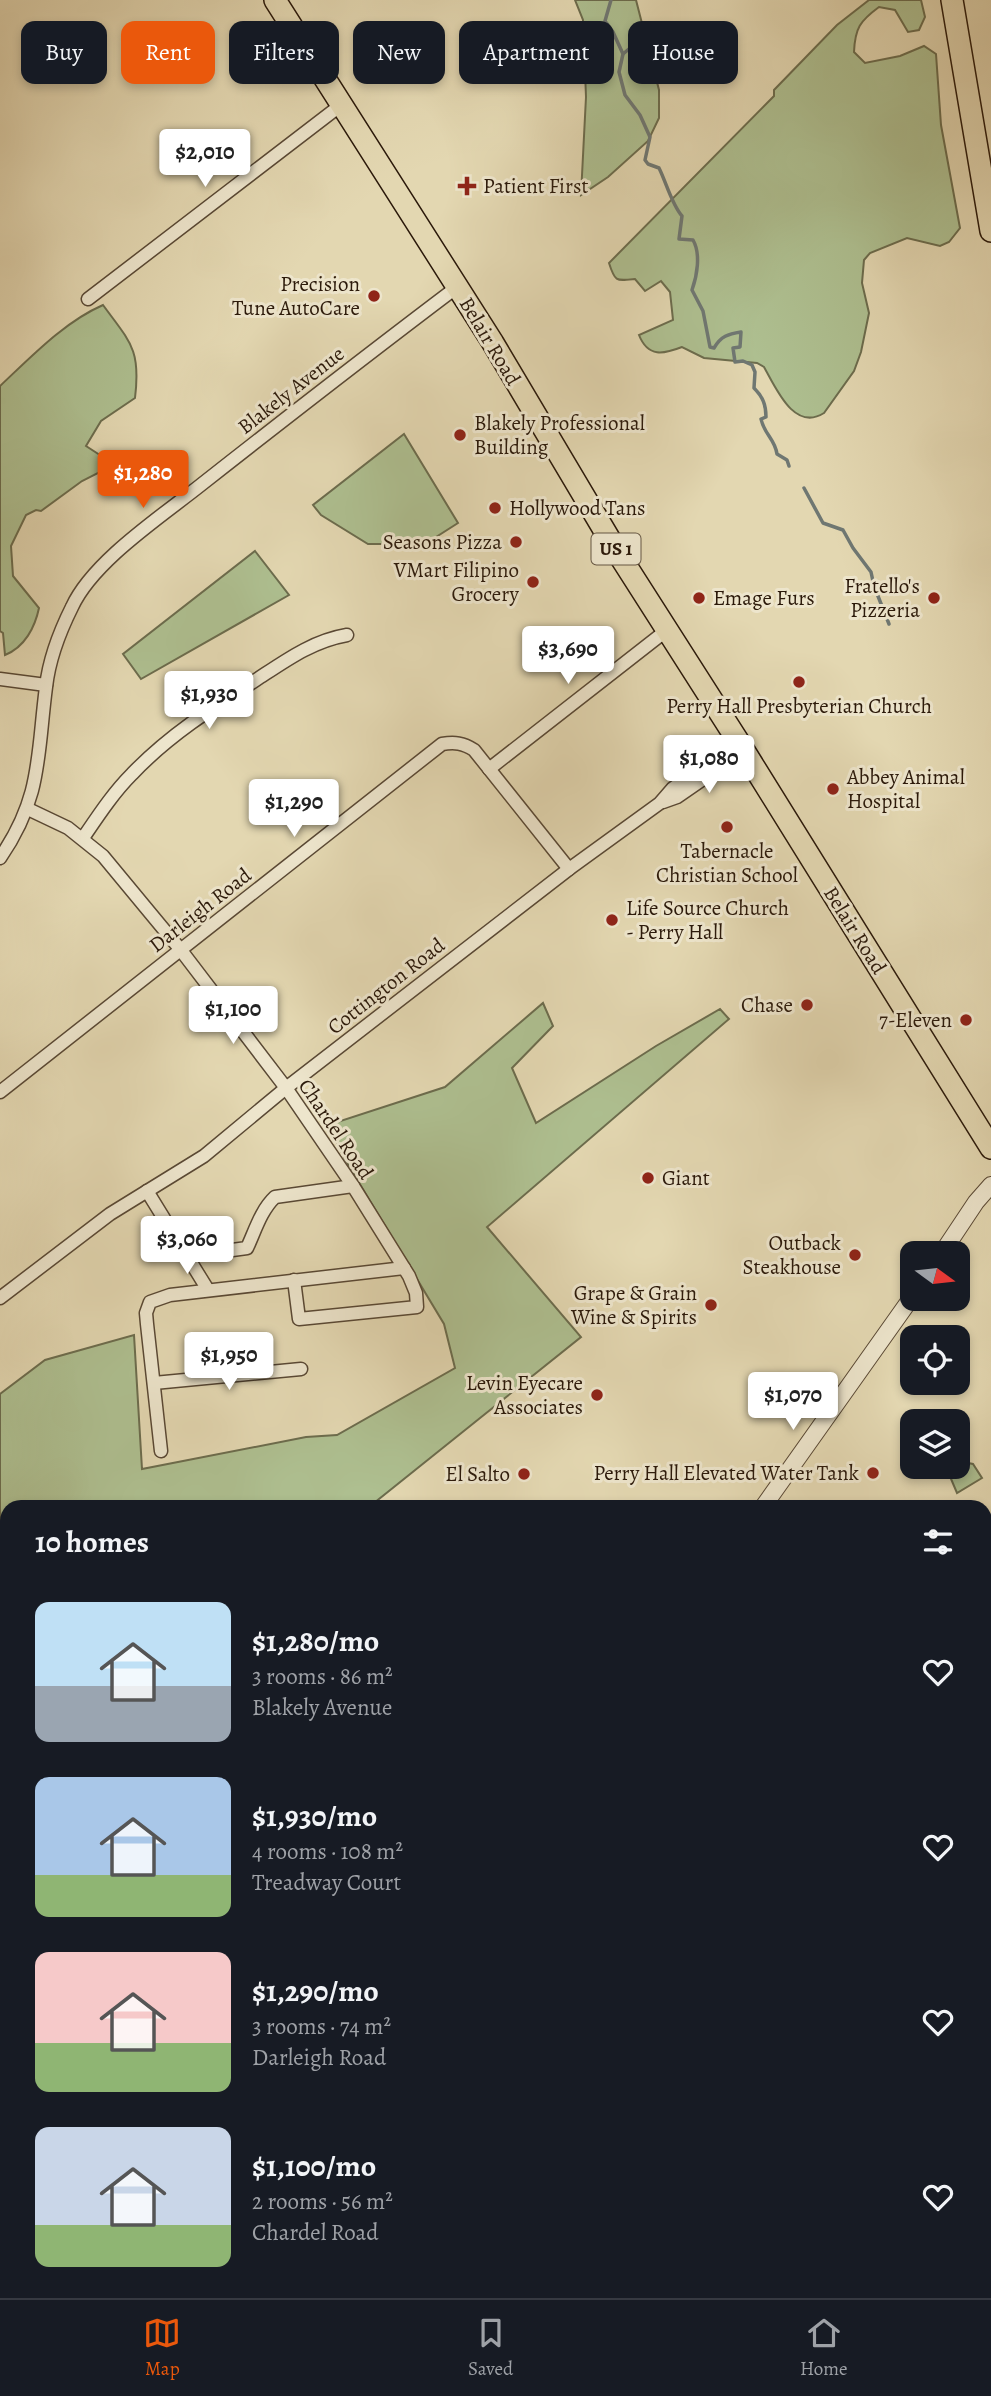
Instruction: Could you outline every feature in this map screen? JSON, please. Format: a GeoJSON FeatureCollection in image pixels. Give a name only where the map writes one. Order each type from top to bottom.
{"type":"FeatureCollection","features":[{"type":"Feature","properties":{"kind":"main road","name":"Belair Road"},"geometry":{"type":"LineString","coordinates":[[275,0],[457,287],[616,550],[991,1148]]}},
{"type":"Feature","properties":{"kind":"main road"},"geometry":{"type":"LineString","coordinates":[[952,0],[991,231]]}},
{"type":"Feature","properties":{"kind":"main road"},"geometry":{"type":"LineString","coordinates":[[966,1108],[991,1111]]}},
{"type":"Feature","properties":{"kind":"street"},"geometry":{"type":"LineString","coordinates":[[88,299],[341,105]]}},
{"type":"Feature","properties":{"kind":"street","name":"Blakely Avenue"},"geometry":{"type":"LineString","coordinates":[[0,858],[18,831],[28,809],[39,764],[46,685],[72,605],[89,579],[181,500],[457,287]]}},
{"type":"Feature","properties":{"kind":"street"},"geometry":{"type":"LineString","coordinates":[[489,769],[667,629]]}},
{"type":"Feature","properties":{"kind":"street"},"geometry":{"type":"LineString","coordinates":[[83,838],[132,773],[176,734],[304,650],[347,635]]}},
{"type":"Feature","properties":{"kind":"street"},"geometry":{"type":"LineString","coordinates":[[0,679],[46,685]]}},
{"type":"Feature","properties":{"kind":"street","name":"Cottington Road"},"geometry":{"type":"LineString","coordinates":[[0,1298],[110,1214],[204,1156],[286,1088],[569,869],[660,803],[673,788],[738,741]]}},
{"type":"Feature","properties":{"kind":"street","name":"Darleigh Road"},"geometry":{"type":"LineString","coordinates":[[0,1092],[442,744],[464,744],[474,750],[569,869]]}},
{"type":"Feature","properties":{"kind":"street","name":"Cottington Road"},"geometry":{"type":"LineString","coordinates":[[660,803],[677,797],[727,765],[759,775]]}},
{"type":"Feature","properties":{"kind":"street","name":"Chardel Road"},"geometry":{"type":"LineString","coordinates":[[28,809],[83,838],[113,866],[180,949],[286,1088],[353,1186],[404,1268],[416,1293],[417,1307],[299,1319],[294,1280]]}},
{"type":"Feature","properties":{"kind":"street"},"geometry":{"type":"LineString","coordinates":[[950,1241],[991,1185]]}},
{"type":"Feature","properties":{"kind":"street"},"geometry":{"type":"LineString","coordinates":[[188,1256],[247,1248],[275,1197],[353,1186]]}},
{"type":"Feature","properties":{"kind":"street"},"geometry":{"type":"LineString","coordinates":[[147,1191],[208,1290]]}},
{"type":"Feature","properties":{"kind":"street"},"geometry":{"type":"LineString","coordinates":[[161,1451],[147,1306],[159,1298],[208,1290],[404,1268]]}},
{"type":"Feature","properties":{"kind":"street"},"geometry":{"type":"LineString","coordinates":[[768,1500],[902,1311]]}},
{"type":"Feature","properties":{"kind":"street"},"geometry":{"type":"LineString","coordinates":[[154,1383],[301,1368]]}},
{"type":"Feature","properties":{"kind":"green space"},"geometry":{"type":"Polygon","coordinates":[[[575,0],[636,0],[641,21],[628,21],[628,84],[657,84],[659,118],[648,141],[608,177],[581,195],[585,84],[614,84],[614,21],[583,20],[575,0]]]}},
{"type":"Feature","properties":{"kind":"green space"},"geometry":{"type":"Polygon","coordinates":[[[869,0],[921,0],[925,17],[919,30],[908,32],[895,10],[879,7],[860,26],[854,52],[865,63],[900,56],[924,46],[936,54],[941,125],[960,228],[949,242],[940,246],[907,238],[870,253],[864,260],[862,283],[869,313],[854,371],[824,413],[804,417],[787,405],[764,367],[757,363],[704,358],[682,347],[663,352],[647,348],[639,335],[673,320],[670,292],[661,281],[645,291],[635,279],[617,279],[609,263],[774,96],[774,90],[837,25],[869,0]]]}},
{"type":"Feature","properties":{"kind":"green space"},"geometry":{"type":"Polygon","coordinates":[[[103,305],[127,338],[135,357],[135,398],[101,421],[86,446],[106,459],[106,469],[82,481],[41,511],[36,510],[26,515],[11,546],[13,576],[39,608],[28,636],[18,647],[5,655],[3,633],[0,631],[0,386],[61,330],[103,305]]]}},
{"type":"Feature","properties":{"kind":"green space"},"geometry":{"type":"Polygon","coordinates":[[[404,434],[458,523],[425,544],[368,544],[321,515],[313,505],[404,434]]]}},
{"type":"Feature","properties":{"kind":"green space"},"geometry":{"type":"Polygon","coordinates":[[[255,551],[289,595],[141,679],[123,654],[255,551]]]}},
{"type":"Feature","properties":{"kind":"green space"},"geometry":{"type":"Polygon","coordinates":[[[543,1003],[553,1026],[512,1068],[536,1123],[656,1046],[720,1009],[729,1019],[487,1227],[581,1337],[378,1500],[0,1500],[0,1394],[45,1360],[134,1335],[142,1469],[306,1437],[337,1435],[455,1368],[444,1324],[346,1161],[328,1125],[445,1087],[543,1003]]]}},
{"type":"Feature","properties":{"kind":"green space"},"geometry":{"type":"Polygon","coordinates":[[[970,1463],[973,1464],[982,1478],[957,1493],[951,1479],[970,1479],[970,1463]]]}},
{"type":"Feature","properties":{"kind":"waterway"},"geometry":{"type":"LineString","coordinates":[[611,0],[605,21],[623,54],[619,72],[625,95],[640,115],[650,137],[645,160],[659,168],[672,200],[682,216],[679,239],[693,240],[697,252],[692,290],[703,311],[710,347],[714,348],[725,336],[741,332],[740,347],[733,348],[735,362],[743,361],[752,365],[755,372],[754,388],[762,398],[765,409],[766,417],[761,419],[762,424],[777,454],[787,460],[789,466]]}},
{"type":"Feature","properties":{"kind":"waterway"},"geometry":{"type":"LineString","coordinates":[[623,54],[628,50]]}},
{"type":"Feature","properties":{"kind":"waterway"},"geometry":{"type":"LineString","coordinates":[[804,488],[823,523],[843,530],[871,572],[889,624]]}},
{"type":"Feature","properties":{"kind":"place","name":"Patient First"},"geometry":{"type":"Point","coordinates":[467,186]}},
{"type":"Feature","properties":{"kind":"place","name":"Precision Tune AutoCare"},"geometry":{"type":"Point","coordinates":[374,296]}},
{"type":"Feature","properties":{"kind":"place","name":"Blakely Professional Building"},"geometry":{"type":"Point","coordinates":[460,435]}},
{"type":"Feature","properties":{"kind":"place","name":"Hollywood Tans"},"geometry":{"type":"Point","coordinates":[495,508]}},
{"type":"Feature","properties":{"kind":"place","name":"Seasons Pizza"},"geometry":{"type":"Point","coordinates":[516,542]}},
{"type":"Feature","properties":{"kind":"place","name":"VMart Filipino Grocery"},"geometry":{"type":"Point","coordinates":[533,582]}},
{"type":"Feature","properties":{"kind":"place","name":"Emage Furs"},"geometry":{"type":"Point","coordinates":[699,598]}},
{"type":"Feature","properties":{"kind":"place","name":"Fratello's Pizzeria"},"geometry":{"type":"Point","coordinates":[934,598]}},
{"type":"Feature","properties":{"kind":"place","name":"Perry Hall Presbyterian Church"},"geometry":{"type":"Point","coordinates":[799,682]}},
{"type":"Feature","properties":{"kind":"place","name":"Abbey Animal Hospital"},"geometry":{"type":"Point","coordinates":[833,789]}},
{"type":"Feature","properties":{"kind":"place","name":"Tabernacle Christian School"},"geometry":{"type":"Point","coordinates":[727,827]}},
{"type":"Feature","properties":{"kind":"place","name":"Life Source Church - Perry Hall"},"geometry":{"type":"Point","coordinates":[612,920]}},
{"type":"Feature","properties":{"kind":"place","name":"Chase"},"geometry":{"type":"Point","coordinates":[807,1005]}},
{"type":"Feature","properties":{"kind":"place","name":"7-Eleven"},"geometry":{"type":"Point","coordinates":[966,1020]}},
{"type":"Feature","properties":{"kind":"place","name":"Giant"},"geometry":{"type":"Point","coordinates":[648,1178]}},
{"type":"Feature","properties":{"kind":"place","name":"Outback Steakhouse"},"geometry":{"type":"Point","coordinates":[855,1255]}},
{"type":"Feature","properties":{"kind":"place","name":"Grape & Grain Wine & Spirits"},"geometry":{"type":"Point","coordinates":[711,1305]}},
{"type":"Feature","properties":{"kind":"place","name":"Levin Eyecare Associates"},"geometry":{"type":"Point","coordinates":[597,1395]}},
{"type":"Feature","properties":{"kind":"place","name":"Perry Hall Elevated Water Tank"},"geometry":{"type":"Point","coordinates":[873,1473]}},
{"type":"Feature","properties":{"kind":"place","name":"El Salto"},"geometry":{"type":"Point","coordinates":[524,1474]}}]}
